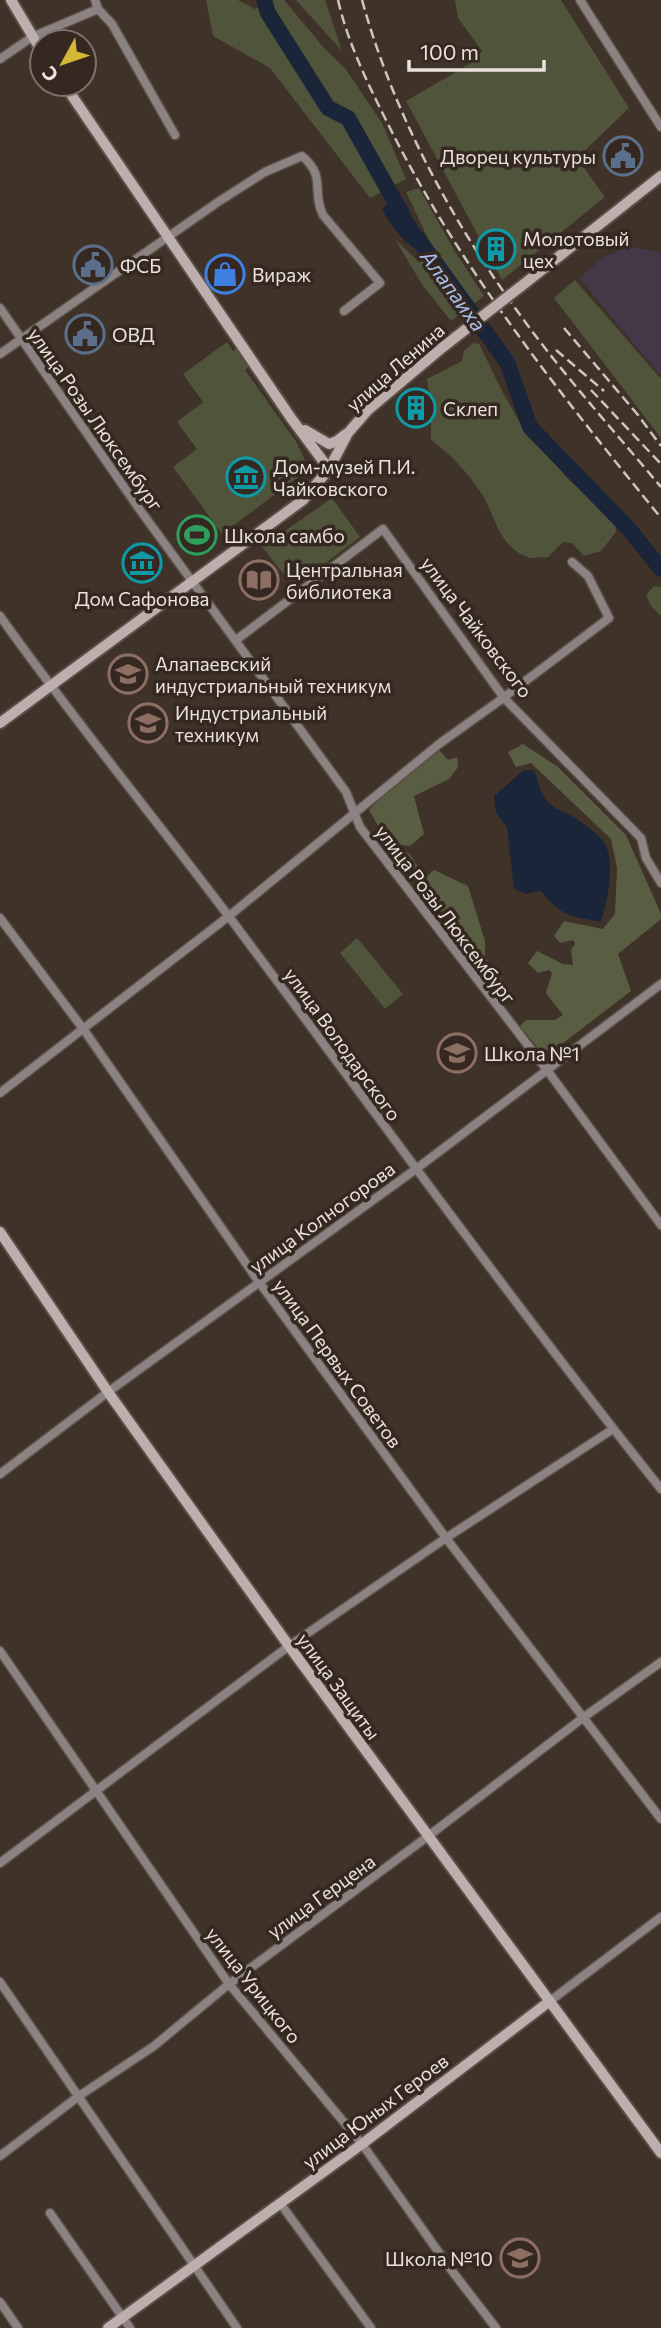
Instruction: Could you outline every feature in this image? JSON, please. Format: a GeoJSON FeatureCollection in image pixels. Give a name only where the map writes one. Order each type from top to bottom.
{"type":"FeatureCollection","features":[{"type":"Feature","properties":{"kind":"street"},"geometry":{"type":"LineString","coordinates":[[11,0],[28,30]]}},
{"type":"Feature","properties":{"kind":"street"},"geometry":{"type":"LineString","coordinates":[[580,0],[661,127]]}},
{"type":"Feature","properties":{"kind":"street"},"geometry":{"type":"LineString","coordinates":[[49,28],[96,4],[112,24],[175,135]]}},
{"type":"Feature","properties":{"kind":"street"},"geometry":{"type":"LineString","coordinates":[[0,59],[28,40]]}},
{"type":"Feature","properties":{"kind":"street"},"geometry":{"type":"LineString","coordinates":[[74,98],[328,469]]}},
{"type":"Feature","properties":{"kind":"street"},"geometry":{"type":"LineString","coordinates":[[0,354],[265,172],[302,156],[312,164],[318,180],[318,203],[323,215],[380,283],[344,311]]}},
{"type":"Feature","properties":{"kind":"street","name":"улица Ленина"},"geometry":{"type":"LineString","coordinates":[[0,723],[303,500],[328,469],[348,433],[368,410],[443,347],[661,176]]}},
{"type":"Feature","properties":{"kind":"street","name":"улица Розы Люксембург"},"geometry":{"type":"LineString","coordinates":[[0,307],[83,429],[346,792],[360,827],[547,1070],[661,1225]]}},
{"type":"Feature","properties":{"kind":"street"},"geometry":{"type":"LineString","coordinates":[[291,418],[310,435],[328,444],[348,433]]}},
{"type":"Feature","properties":{"kind":"street","name":"улица Чайковского"},"geometry":{"type":"LineString","coordinates":[[236,640],[383,529],[504,698],[641,838],[646,858],[661,883]]}},
{"type":"Feature","properties":{"kind":"street"},"geometry":{"type":"LineString","coordinates":[[0,1093],[229,916],[439,744],[608,618],[588,576],[572,562]]}},
{"type":"Feature","properties":{"kind":"street","name":"улица Володарского"},"geometry":{"type":"LineString","coordinates":[[0,616],[51,687],[229,916],[416,1169],[661,1489]]}},
{"type":"Feature","properties":{"kind":"street","name":"улица Первых Советов"},"geometry":{"type":"LineString","coordinates":[[0,918],[84,1030],[260,1282],[446,1538],[661,1819]]}},
{"type":"Feature","properties":{"kind":"street","name":"улица Колногорова"},"geometry":{"type":"LineString","coordinates":[[0,1474],[108,1392],[416,1169],[661,984]]}},
{"type":"Feature","properties":{"kind":"street","name":"улица Защиты"},"geometry":{"type":"LineString","coordinates":[[0,1232],[108,1392],[289,1646],[661,2153]]}},
{"type":"Feature","properties":{"kind":"street"},"geometry":{"type":"LineString","coordinates":[[0,1863],[289,1646],[446,1538],[613,1429]]}},
{"type":"Feature","properties":{"kind":"street","name":"улица Урицкого"},"geometry":{"type":"LineString","coordinates":[[0,1651],[229,1984],[362,2144],[496,2328]]}},
{"type":"Feature","properties":{"kind":"street","name":"улица Герцена"},"geometry":{"type":"LineString","coordinates":[[0,2156],[79,2096],[155,2046],[229,1984],[661,1662]]}},
{"type":"Feature","properties":{"kind":"street","name":"улица Юных Героев"},"geometry":{"type":"LineString","coordinates":[[107,2328],[362,2144],[661,1917]]}},
{"type":"Feature","properties":{"kind":"street"},"geometry":{"type":"LineString","coordinates":[[0,1982],[237,2328]]}},
{"type":"Feature","properties":{"kind":"street"},"geometry":{"type":"LineString","coordinates":[[280,2203],[371,2328]]}},
{"type":"Feature","properties":{"kind":"street"},"geometry":{"type":"LineString","coordinates":[[50,2213],[130,2328]]}},
{"type":"Feature","properties":{"kind":"street"},"geometry":{"type":"LineString","coordinates":[[0,2302],[18,2328]]}},
{"type":"Feature","properties":{"kind":"shaded area"},"geometry":{"type":"Polygon","coordinates":[[[630,246],[661,253],[661,376],[579,278],[604,257],[630,246]]]}},
{"type":"Feature","properties":{"kind":"green space"},"geometry":{"type":"Polygon","coordinates":[[[206,0],[238,0],[255,9],[270,0],[284,0],[325,49],[345,68],[382,123],[406,179],[370,198],[270,68],[213,36],[206,0]]]}},
{"type":"Feature","properties":{"kind":"green space"},"geometry":{"type":"Polygon","coordinates":[[[296,0],[325,0],[342,51],[296,0]]]}},
{"type":"Feature","properties":{"kind":"green space"},"geometry":{"type":"Polygon","coordinates":[[[455,0],[561,0],[629,108],[577,158],[605,197],[502,280],[406,101],[473,62],[482,51],[458,18],[455,0]]]}},
{"type":"Feature","properties":{"kind":"green space"},"geometry":{"type":"Polygon","coordinates":[[[419,188],[484,296],[451,321],[423,286],[395,239],[420,263],[432,247],[406,192],[419,188]]]}},
{"type":"Feature","properties":{"kind":"green space"},"geometry":{"type":"Polygon","coordinates":[[[575,280],[661,379],[661,438],[554,298],[575,280]]]}},
{"type":"Feature","properties":{"kind":"green space"},"geometry":{"type":"Polygon","coordinates":[[[227,342],[233,351],[238,347],[251,365],[245,370],[297,443],[309,469],[222,534],[173,467],[197,449],[177,422],[203,402],[183,374],[227,342]]]}},
{"type":"Feature","properties":{"kind":"green space"},"geometry":{"type":"Polygon","coordinates":[[[473,343],[479,344],[528,437],[567,478],[615,521],[616,532],[601,551],[584,556],[572,543],[563,542],[548,557],[529,558],[518,552],[504,539],[472,480],[453,458],[431,440],[427,379],[462,361],[464,351],[473,343]]]}},
{"type":"Feature","properties":{"kind":"green space"},"geometry":{"type":"Polygon","coordinates":[[[332,498],[360,537],[294,587],[262,547],[332,498]]]}},
{"type":"Feature","properties":{"kind":"green space"},"geometry":{"type":"Polygon","coordinates":[[[654,586],[661,587],[661,616],[651,606],[646,595],[654,586]]]}},
{"type":"Feature","properties":{"kind":"green space"},"geometry":{"type":"Polygon","coordinates":[[[523,744],[558,767],[626,835],[661,914],[661,919],[618,954],[631,991],[545,1057],[520,1026],[526,1020],[555,1020],[563,1015],[546,993],[552,973],[549,970],[538,973],[528,963],[537,951],[563,964],[573,965],[573,940],[560,943],[554,936],[564,921],[603,929],[615,914],[617,868],[611,839],[531,763],[516,767],[508,752],[523,744]]]}},
{"type":"Feature","properties":{"kind":"green space"},"geometry":{"type":"Polygon","coordinates":[[[439,750],[448,760],[457,757],[458,767],[449,779],[414,796],[424,834],[410,846],[388,843],[369,810],[395,784],[439,750]]]}},
{"type":"Feature","properties":{"kind":"green space"},"geometry":{"type":"Polygon","coordinates":[[[392,849],[409,853],[425,878],[434,870],[468,886],[485,941],[485,957],[514,995],[505,994],[392,849]]]}},
{"type":"Feature","properties":{"kind":"green space"},"geometry":{"type":"Polygon","coordinates":[[[357,938],[403,994],[385,1009],[340,953],[357,938]]]}},
{"type":"Feature","properties":{"kind":"water"},"geometry":{"type":"Polygon","coordinates":[[[393,196],[400,198],[421,231],[428,256],[413,248],[402,237],[382,210],[393,196]]]}},
{"type":"Feature","properties":{"kind":"water"},"geometry":{"type":"Polygon","coordinates":[[[524,770],[534,770],[542,792],[553,806],[588,827],[603,841],[609,859],[610,881],[601,922],[567,914],[541,891],[526,894],[514,889],[507,827],[496,813],[494,796],[524,770]]]}},
{"type":"Feature","properties":{"kind":"waterway","name":"Алапаиха"},"geometry":{"type":"LineString","coordinates":[[264,0],[268,13],[328,108],[348,118],[402,214]]}},
{"type":"Feature","properties":{"kind":"waterway","name":"Алапаиха"},"geometry":{"type":"LineString","coordinates":[[418,239],[507,362],[530,427],[629,529],[661,569]]}},
{"type":"Feature","properties":{"kind":"railway"},"geometry":{"type":"LineString","coordinates":[[338,0],[348,36],[370,88],[423,190],[453,239],[552,381],[661,518]]}},
{"type":"Feature","properties":{"kind":"railway"},"geometry":{"type":"LineString","coordinates":[[362,0],[393,91],[412,135],[457,220],[538,339],[661,487]]}},
{"type":"Feature","properties":{"kind":"railway"},"geometry":{"type":"LineString","coordinates":[[564,328],[661,446]]}},
{"type":"Feature","properties":{"kind":"railway"},"geometry":{"type":"LineString","coordinates":[[556,350],[604,391]]}},
{"type":"Feature","properties":{"kind":"railway"},"geometry":{"type":"LineString","coordinates":[[591,390],[661,464]]}},
{"type":"Feature","properties":{"kind":"place","name":"Дворец культуры"},"geometry":{"type":"Point","coordinates":[623,156]}},
{"type":"Feature","properties":{"kind":"place","name":"Молотовый цех"},"geometry":{"type":"Point","coordinates":[496,249]}},
{"type":"Feature","properties":{"kind":"place","name":"ФСБ"},"geometry":{"type":"Point","coordinates":[93,265]}},
{"type":"Feature","properties":{"kind":"place","name":"Вираж"},"geometry":{"type":"Point","coordinates":[225,274]}},
{"type":"Feature","properties":{"kind":"place","name":"ОВД"},"geometry":{"type":"Point","coordinates":[85,334]}},
{"type":"Feature","properties":{"kind":"place","name":"Склеп"},"geometry":{"type":"Point","coordinates":[416,408]}},
{"type":"Feature","properties":{"kind":"place","name":"Дом-музей П.И. Чайковского"},"geometry":{"type":"Point","coordinates":[246,477]}},
{"type":"Feature","properties":{"kind":"place","name":"Школа самбо"},"geometry":{"type":"Point","coordinates":[197,535]}},
{"type":"Feature","properties":{"kind":"place","name":"Дом Сафонова"},"geometry":{"type":"Point","coordinates":[142,563]}},
{"type":"Feature","properties":{"kind":"place","name":"Центральная библиотека"},"geometry":{"type":"Point","coordinates":[259,580]}},
{"type":"Feature","properties":{"kind":"place","name":"Алапаевский индустриальный техникум"},"geometry":{"type":"Point","coordinates":[128,674]}},
{"type":"Feature","properties":{"kind":"place","name":"Индустриальный техникум"},"geometry":{"type":"Point","coordinates":[148,723]}},
{"type":"Feature","properties":{"kind":"place","name":"Школа №1"},"geometry":{"type":"Point","coordinates":[457,1053]}},
{"type":"Feature","properties":{"kind":"place","name":"Школа №10"},"geometry":{"type":"Point","coordinates":[520,2258]}}]}
